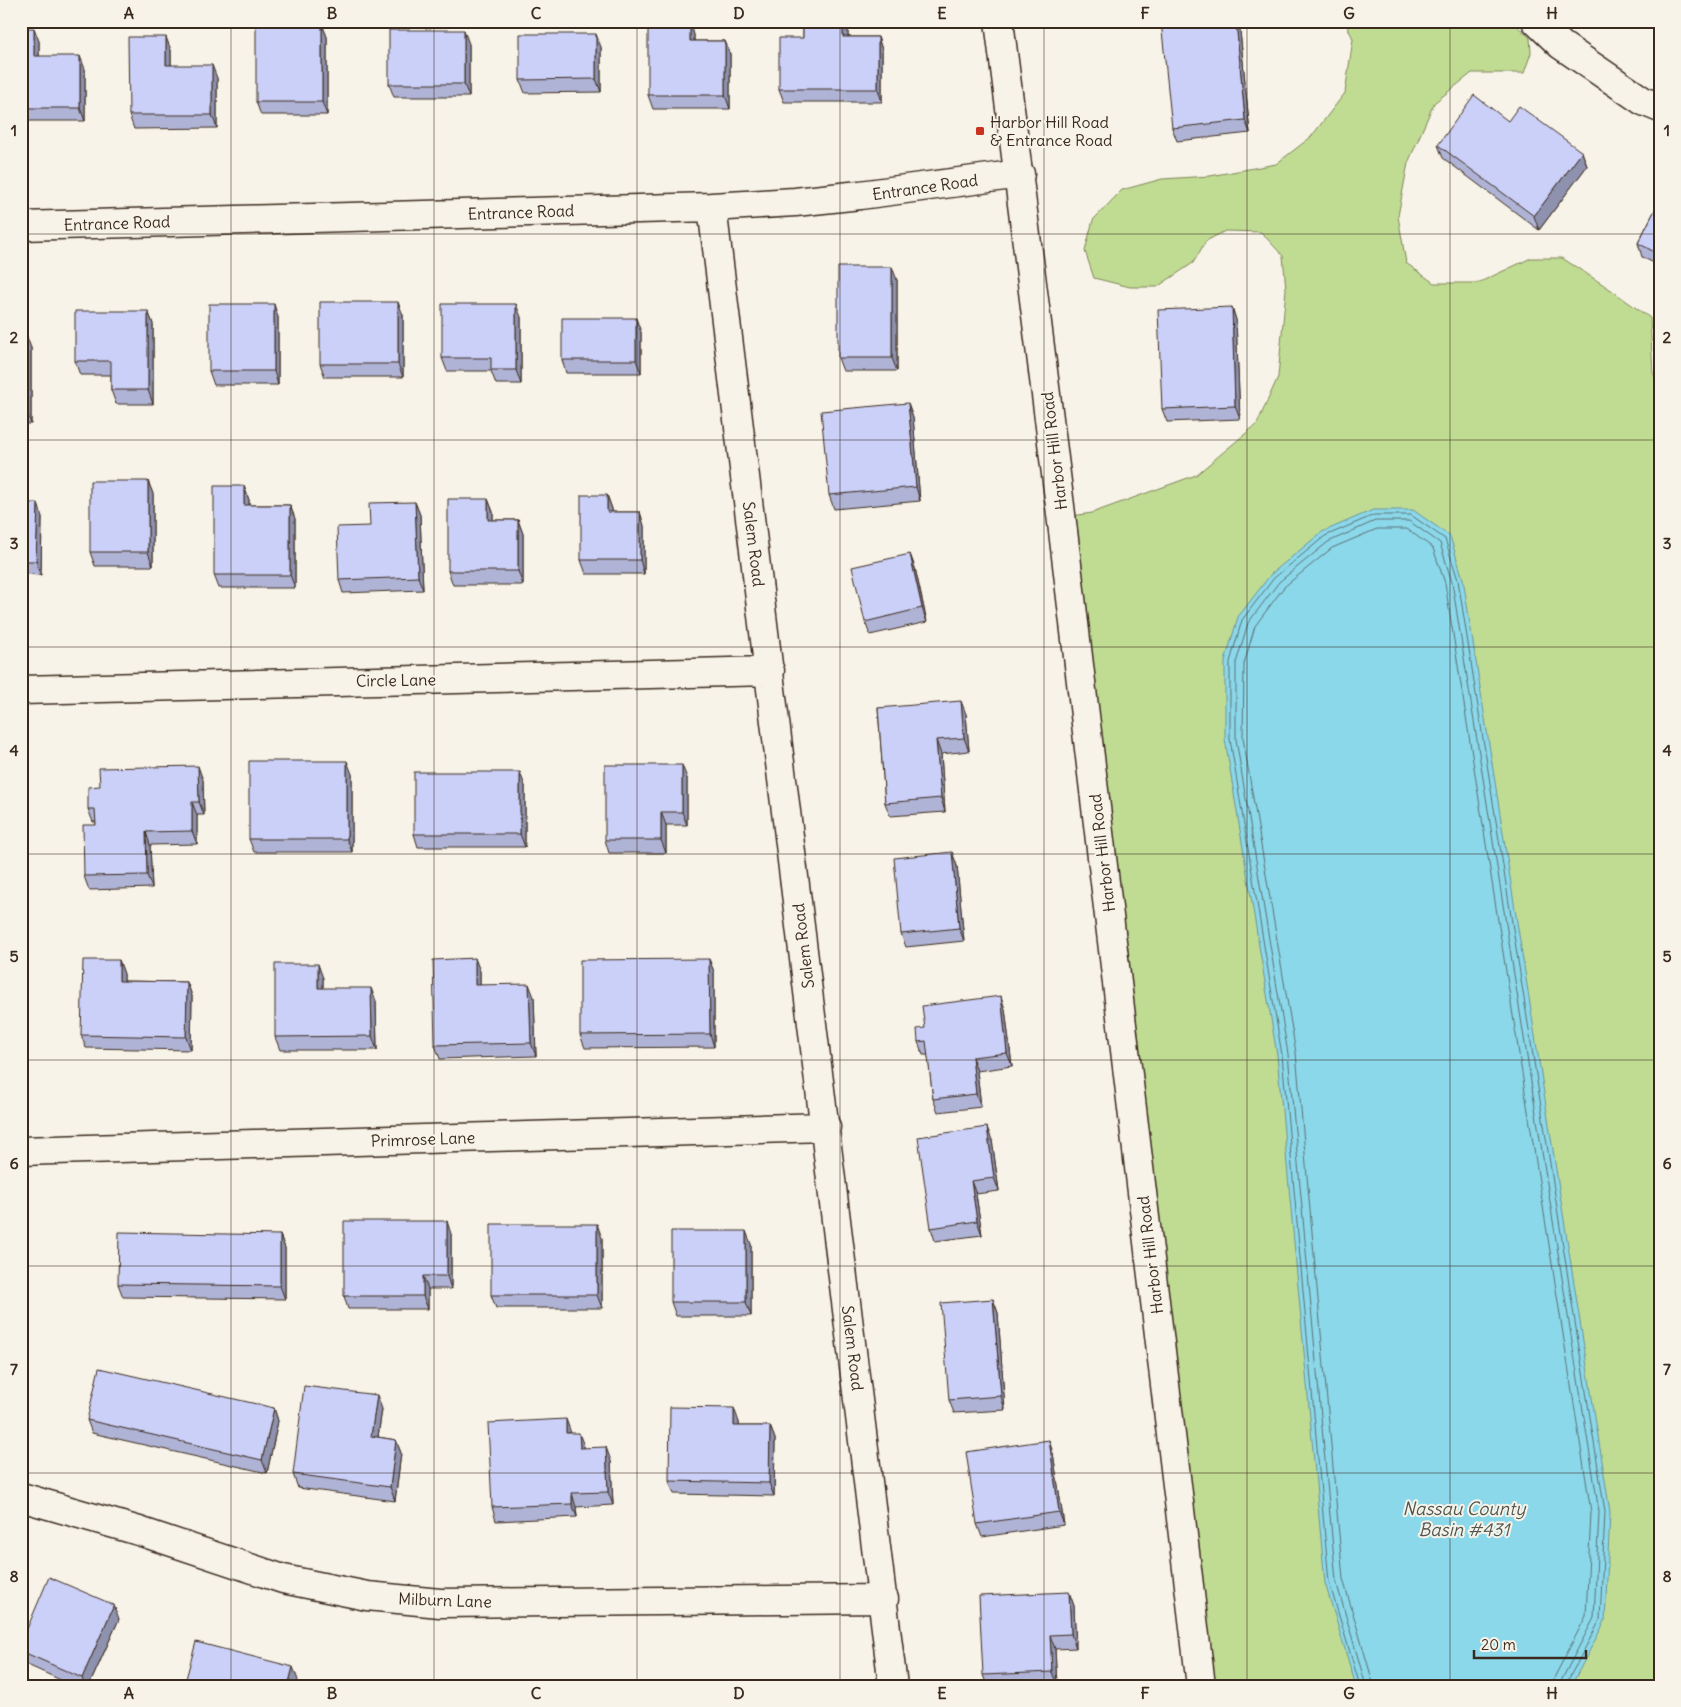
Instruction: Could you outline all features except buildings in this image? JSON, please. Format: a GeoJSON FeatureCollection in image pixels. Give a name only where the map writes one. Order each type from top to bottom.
{"type":"FeatureCollection","features":[{"type":"Feature","properties":{"kind":"street","name":"Harbor Hill Road"},"geometry":{"type":"LineString","coordinates":[[1000,21],[1202,1686]]}},
{"type":"Feature","properties":{"kind":"street"},"geometry":{"type":"LineString","coordinates":[[1536,21],[1561,45],[1643,100],[1660,108]]}},
{"type":"Feature","properties":{"kind":"street","name":"Entrance Road"},"geometry":{"type":"LineString","coordinates":[[21,226],[712,207],[860,196],[1020,174]]}},
{"type":"Feature","properties":{"kind":"street","name":"Salem Road"},"geometry":{"type":"LineString","coordinates":[[712,207],[884,1599],[893,1686]]}},
{"type":"Feature","properties":{"kind":"street","name":"Circle Lane"},"geometry":{"type":"LineString","coordinates":[[21,690],[770,671]]}},
{"type":"Feature","properties":{"kind":"street","name":"Primrose Lane"},"geometry":{"type":"LineString","coordinates":[[21,1151],[826,1127]]}},
{"type":"Feature","properties":{"kind":"street","name":"Milburn Lane"},"geometry":{"type":"LineString","coordinates":[[21,1497],[139,1530],[283,1579],[366,1596],[440,1603],[884,1599]]}},
{"type":"Feature","properties":{"kind":"green space"},"geometry":{"type":"Polygon","coordinates":[[[1345,21],[1512,21],[1530,38],[1531,53],[1524,73],[1472,73],[1434,103],[1408,163],[1398,216],[1406,263],[1434,283],[1478,283],[1531,258],[1562,258],[1650,318],[1653,373],[1660,387],[1660,1686],[1201,1686],[1065,517],[1092,513],[1196,475],[1257,424],[1278,377],[1286,289],[1283,256],[1261,232],[1225,231],[1206,241],[1193,263],[1157,287],[1130,287],[1094,278],[1085,251],[1093,220],[1122,190],[1162,179],[1210,176],[1276,164],[1311,137],[1345,93],[1353,39],[1345,21]]]}},
{"type":"Feature","properties":{"kind":"water","name":"Nassau County Basin #431"},"geometry":{"type":"Polygon","coordinates":[[[1373,510],[1413,510],[1450,536],[1463,579],[1610,1512],[1605,1621],[1571,1686],[1356,1686],[1325,1583],[1277,1055],[1225,739],[1225,661],[1238,617],[1271,574],[1322,532],[1373,510]]]}},
{"type":"Feature","properties":{"kind":"place","name":"Harbor Hill Road & Entrance Road"},"geometry":{"type":"Point","coordinates":[980,131]}}]}
